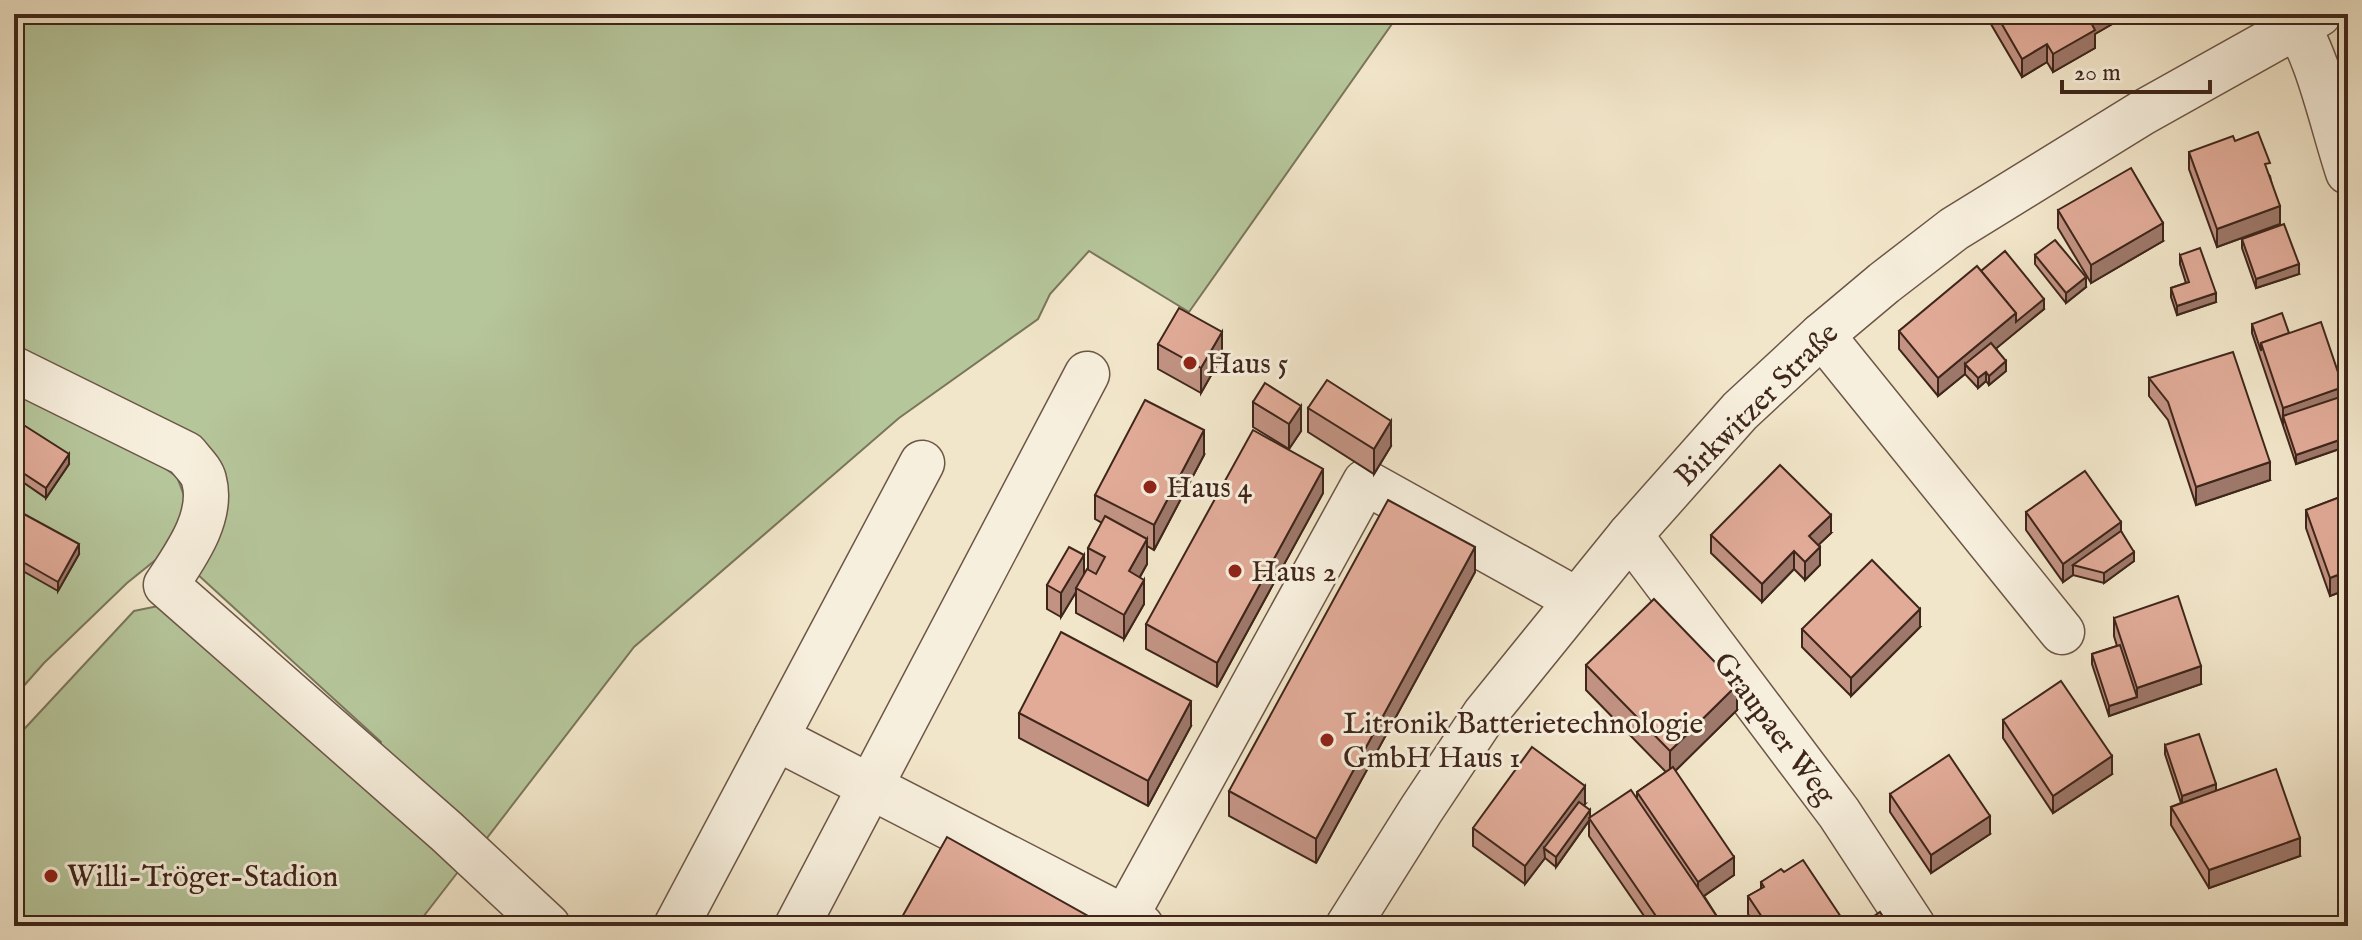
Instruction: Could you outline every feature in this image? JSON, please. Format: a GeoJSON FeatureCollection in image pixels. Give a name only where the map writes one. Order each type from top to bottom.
{"type":"FeatureCollection","features":[{"type":"Feature","properties":{"kind":"street"},"geometry":{"type":"LineString","coordinates":[[2302,18],[2318,75],[2341,127],[2348,172]]}},
{"type":"Feature","properties":{"kind":"street","name":"Birkwitzer Straße"},"geometry":{"type":"LineString","coordinates":[[1348,926],[1485,714],[1630,535],[1740,411],[1822,335],[1954,229],[2302,18]]}},
{"type":"Feature","properties":{"kind":"street"},"geometry":{"type":"LineString","coordinates":[[1822,335],[2062,632]]}},
{"type":"Feature","properties":{"kind":"street"},"geometry":{"type":"LineString","coordinates":[[14,369],[186,454],[204,477],[206,501],[190,548],[166,585],[446,831],[548,926]]}},
{"type":"Feature","properties":{"kind":"street"},"geometry":{"type":"LineString","coordinates":[[797,926],[1087,374]]}},
{"type":"Feature","properties":{"kind":"street"},"geometry":{"type":"LineString","coordinates":[[676,926],[922,463]]}},
{"type":"Feature","properties":{"kind":"street"},"geometry":{"type":"LineString","coordinates":[[776,738],[1133,922],[1145,852],[1365,482],[1577,600]]}},
{"type":"Feature","properties":{"kind":"street","name":"Graupaer Weg"},"geometry":{"type":"LineString","coordinates":[[1630,535],[1839,813],[1913,926]]}},
{"type":"Feature","properties":{"kind":"green space"},"geometry":{"type":"Polygon","coordinates":[[[14,14],[1399,14],[1189,312],[1089,251],[1050,294],[1038,319],[899,418],[634,647],[480,847],[375,753],[381,742],[196,573],[222,501],[14,354],[14,14]]]}},
{"type":"Feature","properties":{"kind":"green space"},"geometry":{"type":"Polygon","coordinates":[[[14,382],[151,458],[177,477],[185,498],[178,525],[158,558],[127,583],[44,663],[14,697],[14,382]]]}},
{"type":"Feature","properties":{"kind":"green space"},"geometry":{"type":"Polygon","coordinates":[[[158,606],[461,868],[416,926],[14,926],[14,740],[134,611],[158,606]]]}},
{"type":"Feature","properties":{"kind":"building"},"geometry":{"type":"Polygon","coordinates":[[[1996,14],[2098,14],[2089,19],[2095,30],[2053,54],[2047,44],[2022,59],[1996,14]]]}},
{"type":"Feature","properties":{"kind":"building"},"geometry":{"type":"Polygon","coordinates":[[[2258,132],[2270,163],[2265,164],[2280,206],[2217,229],[2189,152],[2233,136],[2235,141],[2258,132]]]}},
{"type":"Feature","properties":{"kind":"building"},"geometry":{"type":"Polygon","coordinates":[[[2131,168],[2163,223],[2091,265],[2058,210],[2131,168]]]}},
{"type":"Feature","properties":{"kind":"building"},"geometry":{"type":"Polygon","coordinates":[[[2284,224],[2299,264],[2256,279],[2242,239],[2284,224]]]}},
{"type":"Feature","properties":{"kind":"building"},"geometry":{"type":"Polygon","coordinates":[[[2055,240],[2086,277],[2066,293],[2035,255],[2055,240]]]}},
{"type":"Feature","properties":{"kind":"building"},"geometry":{"type":"Polygon","coordinates":[[[2200,248],[2216,293],[2177,306],[2171,288],[2189,282],[2180,255],[2200,248]]]}},
{"type":"Feature","properties":{"kind":"building"},"geometry":{"type":"Polygon","coordinates":[[[2005,251],[2044,299],[2016,322],[2016,313],[1981,271],[2005,251]]]}},
{"type":"Feature","properties":{"kind":"building"},"geometry":{"type":"Polygon","coordinates":[[[1977,266],[2016,313],[1938,378],[1899,331],[1977,266]]]}},
{"type":"Feature","properties":{"kind":"building"},"geometry":{"type":"Polygon","coordinates":[[[1179,308],[1222,332],[1201,368],[1158,344],[1179,308]]]}},
{"type":"Feature","properties":{"kind":"building"},"geometry":{"type":"Polygon","coordinates":[[[2282,313],[2289,333],[2261,343],[2261,351],[2252,324],[2282,313]]]}},
{"type":"Feature","properties":{"kind":"building"},"geometry":{"type":"Polygon","coordinates":[[[2321,322],[2343,387],[2283,408],[2261,343],[2321,322]]]}},
{"type":"Feature","properties":{"kind":"building"},"geometry":{"type":"Polygon","coordinates":[[[1991,343],[2006,361],[1989,376],[1986,372],[1978,378],[1965,364],[1991,343]]]}},
{"type":"Feature","properties":{"kind":"building"},"geometry":{"type":"Polygon","coordinates":[[[2233,352],[2270,462],[2196,487],[2168,402],[2149,378],[2233,352]]]}},
{"type":"Feature","properties":{"kind":"building"},"geometry":{"type":"Polygon","coordinates":[[[1327,380],[1391,421],[1374,449],[1308,408],[1327,380]]]}},
{"type":"Feature","properties":{"kind":"building"},"geometry":{"type":"Polygon","coordinates":[[[1265,383],[1301,406],[1289,424],[1253,402],[1265,383]]]}},
{"type":"Feature","properties":{"kind":"building"},"geometry":{"type":"Polygon","coordinates":[[[2343,396],[2348,410],[2348,437],[2296,455],[2283,416],[2343,396]]]}},
{"type":"Feature","properties":{"kind":"building","name":"Haus 4"},"geometry":{"type":"Polygon","coordinates":[[[1145,400],[1204,430],[1154,525],[1095,495],[1145,400]]]}},
{"type":"Feature","properties":{"kind":"building"},"geometry":{"type":"Polygon","coordinates":[[[22,424],[69,454],[46,488],[14,467],[14,435],[22,424]]]}},
{"type":"Feature","properties":{"kind":"building","name":"Haus 2"},"geometry":{"type":"Polygon","coordinates":[[[1253,430],[1323,469],[1217,663],[1146,624],[1253,430]]]}},
{"type":"Feature","properties":{"kind":"building"},"geometry":{"type":"Polygon","coordinates":[[[1780,465],[1831,515],[1809,536],[1820,547],[1805,562],[1794,551],[1762,584],[1711,535],[1780,465]]]}},
{"type":"Feature","properties":{"kind":"building"},"geometry":{"type":"Polygon","coordinates":[[[2085,471],[2121,522],[2063,564],[2026,512],[2085,471]]]}},
{"type":"Feature","properties":{"kind":"building"},"geometry":{"type":"Polygon","coordinates":[[[2348,494],[2348,571],[2330,578],[2306,510],[2348,494]]]}},
{"type":"Feature","properties":{"kind":"building","name":"Litronik Batterietechnologie GmbH Haus 1"},"geometry":{"type":"Polygon","coordinates":[[[1388,500],[1475,547],[1316,839],[1229,791],[1388,500]]]}},
{"type":"Feature","properties":{"kind":"building"},"geometry":{"type":"Polygon","coordinates":[[[24,514],[79,544],[58,582],[14,557],[14,533],[24,514]]]}},
{"type":"Feature","properties":{"kind":"building"},"geometry":{"type":"Polygon","coordinates":[[[1105,516],[1147,539],[1129,571],[1144,580],[1124,615],[1076,588],[1087,569],[1096,574],[1105,557],[1088,548],[1105,516]]]}},
{"type":"Feature","properties":{"kind":"building"},"geometry":{"type":"Polygon","coordinates":[[[2121,531],[2134,552],[2104,573],[2073,565],[2121,531]]]}},
{"type":"Feature","properties":{"kind":"building"},"geometry":{"type":"Polygon","coordinates":[[[1069,547],[1084,555],[1061,593],[1047,585],[1069,547]]]}},
{"type":"Feature","properties":{"kind":"building"},"geometry":{"type":"Polygon","coordinates":[[[1872,560],[1920,609],[1851,678],[1802,629],[1872,560]]]}},
{"type":"Feature","properties":{"kind":"building"},"geometry":{"type":"Polygon","coordinates":[[[2178,596],[2201,666],[2137,688],[2114,618],[2178,596]]]}},
{"type":"Feature","properties":{"kind":"building"},"geometry":{"type":"Polygon","coordinates":[[[1654,599],[1737,685],[1670,751],[1586,665],[1654,599]]]}},
{"type":"Feature","properties":{"kind":"building"},"geometry":{"type":"Polygon","coordinates":[[[1061,632],[1191,701],[1148,781],[1019,713],[1061,632]]]}},
{"type":"Feature","properties":{"kind":"building"},"geometry":{"type":"Polygon","coordinates":[[[2120,645],[2137,697],[2109,706],[2092,654],[2120,645]]]}},
{"type":"Feature","properties":{"kind":"building"},"geometry":{"type":"Polygon","coordinates":[[[2061,681],[2112,756],[2053,796],[2003,720],[2061,681]]]}},
{"type":"Feature","properties":{"kind":"building"},"geometry":{"type":"Polygon","coordinates":[[[2199,734],[2216,784],[2182,796],[2165,745],[2199,734]]]}},
{"type":"Feature","properties":{"kind":"building"},"geometry":{"type":"Polygon","coordinates":[[[1532,747],[1585,786],[1525,866],[1473,828],[1532,747]]]}},
{"type":"Feature","properties":{"kind":"building"},"geometry":{"type":"Polygon","coordinates":[[[1949,755],[1990,816],[1931,855],[1890,794],[1949,755]]]}},
{"type":"Feature","properties":{"kind":"building"},"geometry":{"type":"Polygon","coordinates":[[[1673,767],[1734,857],[1698,882],[1637,792],[1673,767]]]}},
{"type":"Feature","properties":{"kind":"building"},"geometry":{"type":"Polygon","coordinates":[[[2276,769],[2300,838],[2209,870],[2171,807],[2276,769]]]}},
{"type":"Feature","properties":{"kind":"building"},"geometry":{"type":"Polygon","coordinates":[[[1631,790],[1723,926],[1655,926],[1660,922],[1589,818],[1631,790]]]}},
{"type":"Feature","properties":{"kind":"building"},"geometry":{"type":"Polygon","coordinates":[[[1579,802],[1590,810],[1556,857],[1544,848],[1579,802]]]}},
{"type":"Feature","properties":{"kind":"building"},"geometry":{"type":"Polygon","coordinates":[[[947,837],[1106,926],[897,926],[947,837]]]}},
{"type":"Feature","properties":{"kind":"building"},"geometry":{"type":"Polygon","coordinates":[[[1803,860],[1847,926],[1768,926],[1748,896],[1764,887],[1761,882],[1803,860]]]}},
{"type":"Feature","properties":{"kind":"building"},"geometry":{"type":"Polygon","coordinates":[[[1880,912],[1889,926],[1860,926],[1880,912]]]}},
{"type":"Feature","properties":{"kind":"place","name":"Haus 5"},"geometry":{"type":"Point","coordinates":[1190,363]}},
{"type":"Feature","properties":{"kind":"place","name":"Haus 4"},"geometry":{"type":"Point","coordinates":[1150,487]}},
{"type":"Feature","properties":{"kind":"place","name":"Haus 2"},"geometry":{"type":"Point","coordinates":[1235,571]}},
{"type":"Feature","properties":{"kind":"place","name":"Litronik Batterietechnologie GmbH Haus 1"},"geometry":{"type":"Point","coordinates":[1327,740]}},
{"type":"Feature","properties":{"kind":"place","name":"Willi-Tröger-Stadion"},"geometry":{"type":"Point","coordinates":[51,876]}}]}
